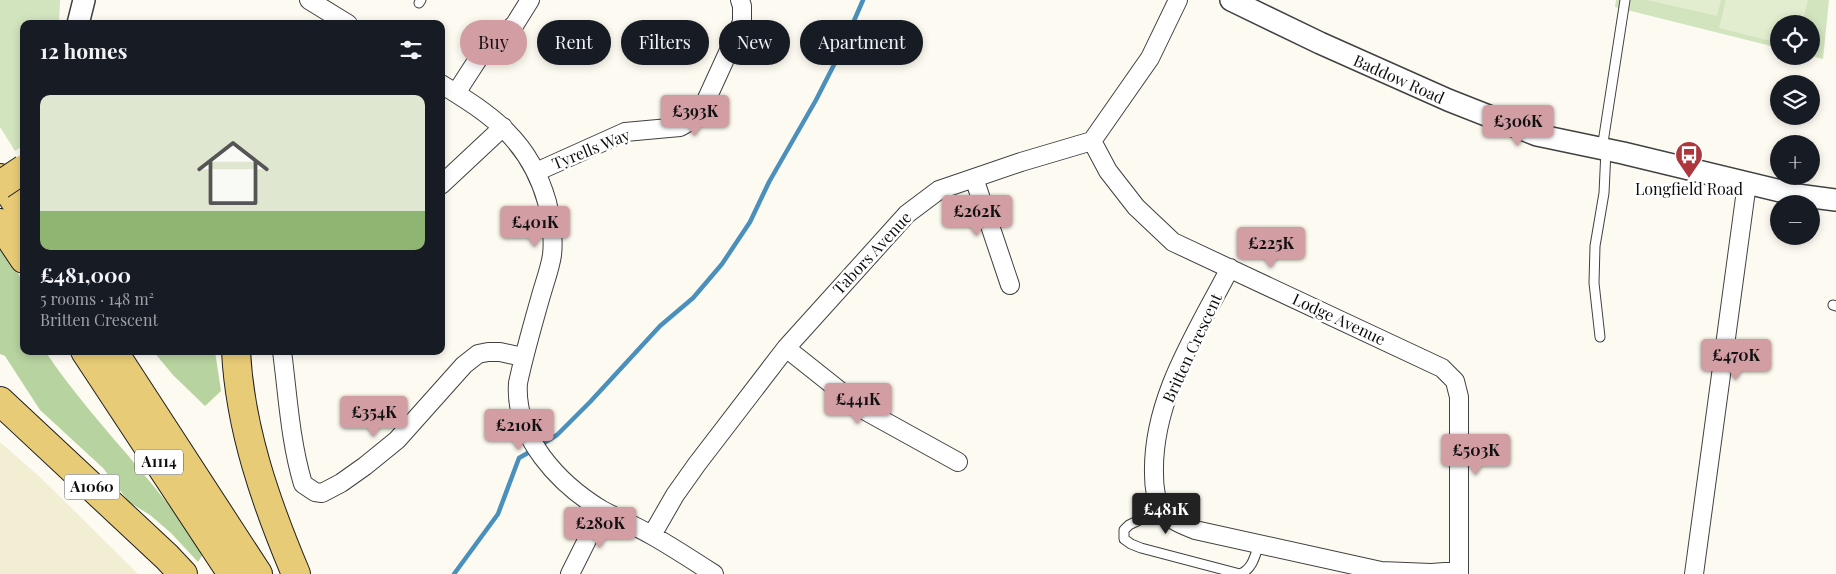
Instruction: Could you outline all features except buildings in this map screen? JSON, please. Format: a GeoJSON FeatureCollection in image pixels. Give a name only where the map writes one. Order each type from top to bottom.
{"type":"FeatureCollection","features":[{"type":"Feature","properties":{"kind":"main road"},"geometry":{"type":"LineString","coordinates":[[0,185],[20,172]]}},
{"type":"Feature","properties":{"kind":"main road"},"geometry":{"type":"LineString","coordinates":[[0,178],[20,209]]}},
{"type":"Feature","properties":{"kind":"main road"},"geometry":{"type":"LineString","coordinates":[[0,223],[20,253]]}},
{"type":"Feature","properties":{"kind":"main road","name":"A1114"},"geometry":{"type":"LineString","coordinates":[[88,355],[232,574]]}},
{"type":"Feature","properties":{"kind":"main road","name":"A1114"},"geometry":{"type":"LineString","coordinates":[[116,355],[258,574]]}},
{"type":"Feature","properties":{"kind":"main road"},"geometry":{"type":"LineString","coordinates":[[236,355],[240,394],[254,460],[267,501],[296,574]]}},
{"type":"Feature","properties":{"kind":"main road","name":"A1060"},"geometry":{"type":"LineString","coordinates":[[0,401],[159,550],[182,574]]}},
{"type":"Feature","properties":{"kind":"street"},"geometry":{"type":"LineString","coordinates":[[456,93],[478,59],[515,24],[530,0]]}},
{"type":"Feature","properties":{"kind":"street","name":"Tyrells Way"},"geometry":{"type":"LineString","coordinates":[[536,172],[625,132],[680,127],[694,119],[704,105],[742,22],[740,0]]}},
{"type":"Feature","properties":{"kind":"street"},"geometry":{"type":"LineString","coordinates":[[1092,141],[1150,58],[1178,0]]}},
{"type":"Feature","properties":{"kind":"street","name":"Baddow Road"},"geometry":{"type":"LineString","coordinates":[[1231,0],[1320,43],[1448,100],[1537,136],[1797,194],[1836,200]]}},
{"type":"Feature","properties":{"kind":"street"},"geometry":{"type":"LineString","coordinates":[[321,3],[343,20]]}},
{"type":"Feature","properties":{"kind":"street"},"geometry":{"type":"LineString","coordinates":[[445,86],[482,110],[516,140],[527,154],[536,172],[543,188],[551,220],[552,255],[524,358],[517,396],[519,410],[526,430],[540,454],[576,492],[602,510],[652,536],[714,574]]}},
{"type":"Feature","properties":{"kind":"street"},"geometry":{"type":"LineString","coordinates":[[445,181],[503,127]]}},
{"type":"Feature","properties":{"kind":"street","name":"Tabors Avenue"},"geometry":{"type":"LineString","coordinates":[[652,536],[675,495],[697,464],[786,348],[907,214],[939,190],[1092,141]]}},
{"type":"Feature","properties":{"kind":"street","name":"Lodge Avenue"},"geometry":{"type":"LineString","coordinates":[[1092,141],[1108,171],[1136,206],[1173,242],[1442,368],[1455,381],[1460,416],[1459,573]]}},
{"type":"Feature","properties":{"kind":"street"},"geometry":{"type":"LineString","coordinates":[[974,178],[1010,285]]}},
{"type":"Feature","properties":{"kind":"street"},"geometry":{"type":"LineString","coordinates":[[1694,574],[1747,183]]}},
{"type":"Feature","properties":{"kind":"street","name":"Britten Crescent"},"geometry":{"type":"LineString","coordinates":[[1162,509],[1157,500],[1153,464],[1161,415],[1181,363],[1230,268]]}},
{"type":"Feature","properties":{"kind":"street"},"geometry":{"type":"LineString","coordinates":[[786,348],[864,410],[958,462]]}},
{"type":"Feature","properties":{"kind":"street"},"geometry":{"type":"LineString","coordinates":[[282,355],[291,435],[296,460],[308,497],[322,493],[341,483],[397,440],[464,366],[478,354],[500,352],[524,358]]}},
{"type":"Feature","properties":{"kind":"street"},"geometry":{"type":"LineString","coordinates":[[1162,509],[1174,520],[1185,526],[1381,571],[1459,573]]}},
{"type":"Feature","properties":{"kind":"street"},"geometry":{"type":"LineString","coordinates":[[570,574],[602,510]]}},
{"type":"Feature","properties":{"kind":"lane"},"geometry":{"type":"LineString","coordinates":[[1600,337],[1594,283],[1595,246],[1604,193],[1604,150],[1625,0]]}},
{"type":"Feature","properties":{"kind":"lane"},"geometry":{"type":"LineString","coordinates":[[1162,509],[1130,525],[1124,530],[1124,539],[1141,548],[1240,574],[1250,567],[1259,544]]}},
{"type":"Feature","properties":{"kind":"shaded area"},"geometry":{"type":"Polygon","coordinates":[[[0,442],[42,479],[138,574],[0,574],[0,442]]]}},
{"type":"Feature","properties":{"kind":"green space"},"geometry":{"type":"Polygon","coordinates":[[[0,0],[60,0],[59,20],[20,20],[20,148],[15,151],[0,127],[0,0]]]}},
{"type":"Feature","properties":{"kind":"green space"},"geometry":{"type":"Polygon","coordinates":[[[1616,0],[1829,0],[1823,59],[1820,58],[1820,15],[1770,15],[1770,46],[1615,7],[1616,0]]]}},
{"type":"Feature","properties":{"kind":"green space"},"geometry":{"type":"Polygon","coordinates":[[[1647,0],[1721,0],[1717,16],[1647,0]]]}},
{"type":"Feature","properties":{"kind":"green space"},"geometry":{"type":"Polygon","coordinates":[[[1726,0],[1808,0],[1804,15],[1770,15],[1770,41],[1719,28],[1726,0]]]}},
{"type":"Feature","properties":{"kind":"green space"},"geometry":{"type":"Polygon","coordinates":[[[0,244],[20,276],[20,355],[48,355],[84,403],[185,527],[203,554],[198,562],[171,533],[150,515],[129,502],[103,468],[40,410],[5,356],[0,354],[0,244]]]}},
{"type":"Feature","properties":{"kind":"green space"},"geometry":{"type":"Polygon","coordinates":[[[156,355],[216,355],[221,391],[205,406],[173,375],[156,355]]]}},
{"type":"Feature","properties":{"kind":"waterway"},"geometry":{"type":"LineString","coordinates":[[539,446],[557,435],[660,326],[693,298],[722,264],[750,222],[769,182],[816,100],[840,53],[863,0]]}},
{"type":"Feature","properties":{"kind":"waterway"},"geometry":{"type":"LineString","coordinates":[[454,574],[498,514],[519,458],[533,450]]}},
{"type":"Feature","properties":{"kind":"place","name":"Longfield Road"},"geometry":{"type":"Point","coordinates":[1689,179]}}]}
